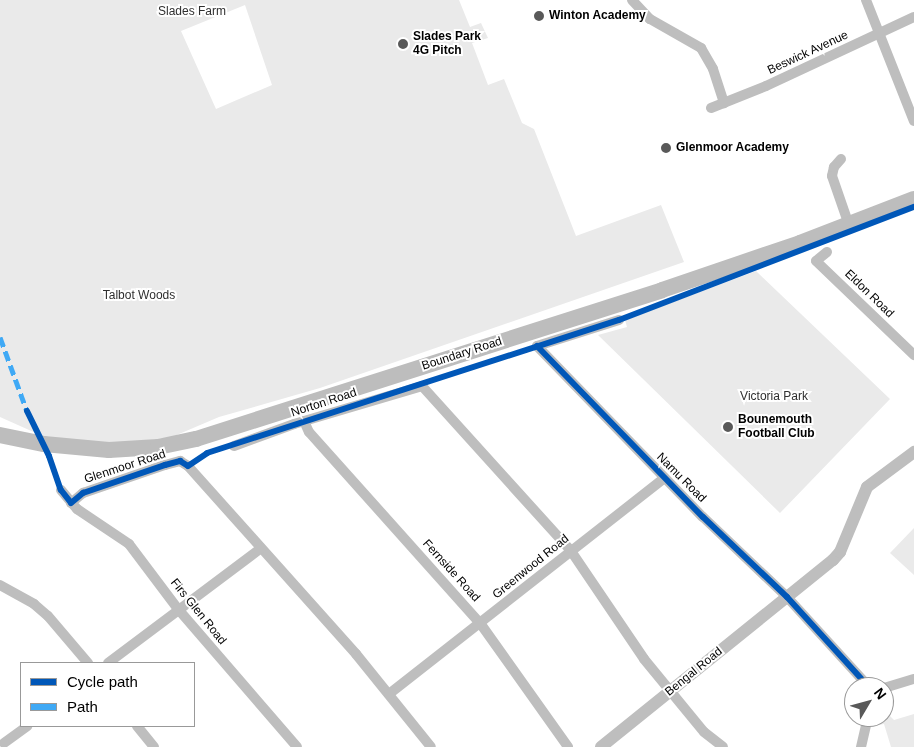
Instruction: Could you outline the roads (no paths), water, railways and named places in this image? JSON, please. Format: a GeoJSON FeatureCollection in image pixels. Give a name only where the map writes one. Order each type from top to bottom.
{"type":"FeatureCollection","features":[{"type":"Feature","properties":{"kind":"main road","name":"Boundary Road"},"geometry":{"type":"LineString","coordinates":[[0,435],[44,444],[109,450],[158,447],[196,439],[662,290],[849,225],[914,199]]}},
{"type":"Feature","properties":{"kind":"street"},"geometry":{"type":"LineString","coordinates":[[632,0],[650,19],[701,48],[713,69],[724,103]]}},
{"type":"Feature","properties":{"kind":"street"},"geometry":{"type":"LineString","coordinates":[[866,0],[914,121]]}},
{"type":"Feature","properties":{"kind":"street","name":"Beswick Avenue"},"geometry":{"type":"LineString","coordinates":[[711,108],[914,17]]}},
{"type":"Feature","properties":{"kind":"street"},"geometry":{"type":"LineString","coordinates":[[841,160],[834,167],[832,176],[849,225]]}},
{"type":"Feature","properties":{"kind":"street","name":"Eldon Road"},"geometry":{"type":"LineString","coordinates":[[827,252],[816,261],[914,355]]}},
{"type":"Feature","properties":{"kind":"street","name":"Namu Road"},"geometry":{"type":"LineString","coordinates":[[619,320],[537,346],[664,478],[787,597],[860,677]]}},
{"type":"Feature","properties":{"kind":"street","name":"Norton Road"},"geometry":{"type":"LineString","coordinates":[[234,446],[304,421],[422,386],[571,551],[644,659],[704,732],[723,747]]}},
{"type":"Feature","properties":{"kind":"street","name":"Fernside Road"},"geometry":{"type":"LineString","coordinates":[[304,421],[309,432],[480,623],[568,747]]}},
{"type":"Feature","properties":{"kind":"street","name":"Bengal Road"},"geometry":{"type":"LineString","coordinates":[[601,747],[840,552],[867,487],[914,452]]}},
{"type":"Feature","properties":{"kind":"street","name":"Glenmoor Road"},"geometry":{"type":"LineString","coordinates":[[71,503],[83,493],[180,461],[261,548],[389,694],[431,747]]}},
{"type":"Feature","properties":{"kind":"street","name":"Greenwood Road"},"geometry":{"type":"LineString","coordinates":[[389,694],[664,478]]}},
{"type":"Feature","properties":{"kind":"street","name":"Firs Glen Road"},"geometry":{"type":"LineString","coordinates":[[61,490],[71,503],[130,544],[178,609],[296,747]]}},
{"type":"Feature","properties":{"kind":"street"},"geometry":{"type":"LineString","coordinates":[[109,662],[261,548]]}},
{"type":"Feature","properties":{"kind":"street"},"geometry":{"type":"LineString","coordinates":[[0,585],[34,604],[48,616],[87,662]]}},
{"type":"Feature","properties":{"kind":"street"},"geometry":{"type":"LineString","coordinates":[[894,685],[914,679]]}},
{"type":"Feature","properties":{"kind":"street"},"geometry":{"type":"LineString","coordinates":[[4,743],[26,727]]}},
{"type":"Feature","properties":{"kind":"street"},"geometry":{"type":"LineString","coordinates":[[138,727],[154,747]]}},
{"type":"Feature","properties":{"kind":"street"},"geometry":{"type":"LineString","coordinates":[[862,747],[866,727]]}},
{"type":"Feature","properties":{"kind":"place","name":"Winton Academy"},"geometry":{"type":"Point","coordinates":[539,16]}},
{"type":"Feature","properties":{"kind":"place","name":"Slades Park 4G Pitch"},"geometry":{"type":"Point","coordinates":[403,44]}},
{"type":"Feature","properties":{"kind":"place","name":"Glenmoor Academy"},"geometry":{"type":"Point","coordinates":[666,148]}},
{"type":"Feature","properties":{"kind":"place","name":"Bounemouth Football Club"},"geometry":{"type":"Point","coordinates":[728,427]}},
{"type":"Feature","properties":{"kind":"park label","name":"Slades Farm"},"geometry":{"type":"Point","coordinates":[192,12]}},
{"type":"Feature","properties":{"kind":"park label","name":"Talbot Woods"},"geometry":{"type":"Point","coordinates":[139,296]}},
{"type":"Feature","properties":{"kind":"park label","name":"Victoria Park"},"geometry":{"type":"Point","coordinates":[774,397]}}]}
